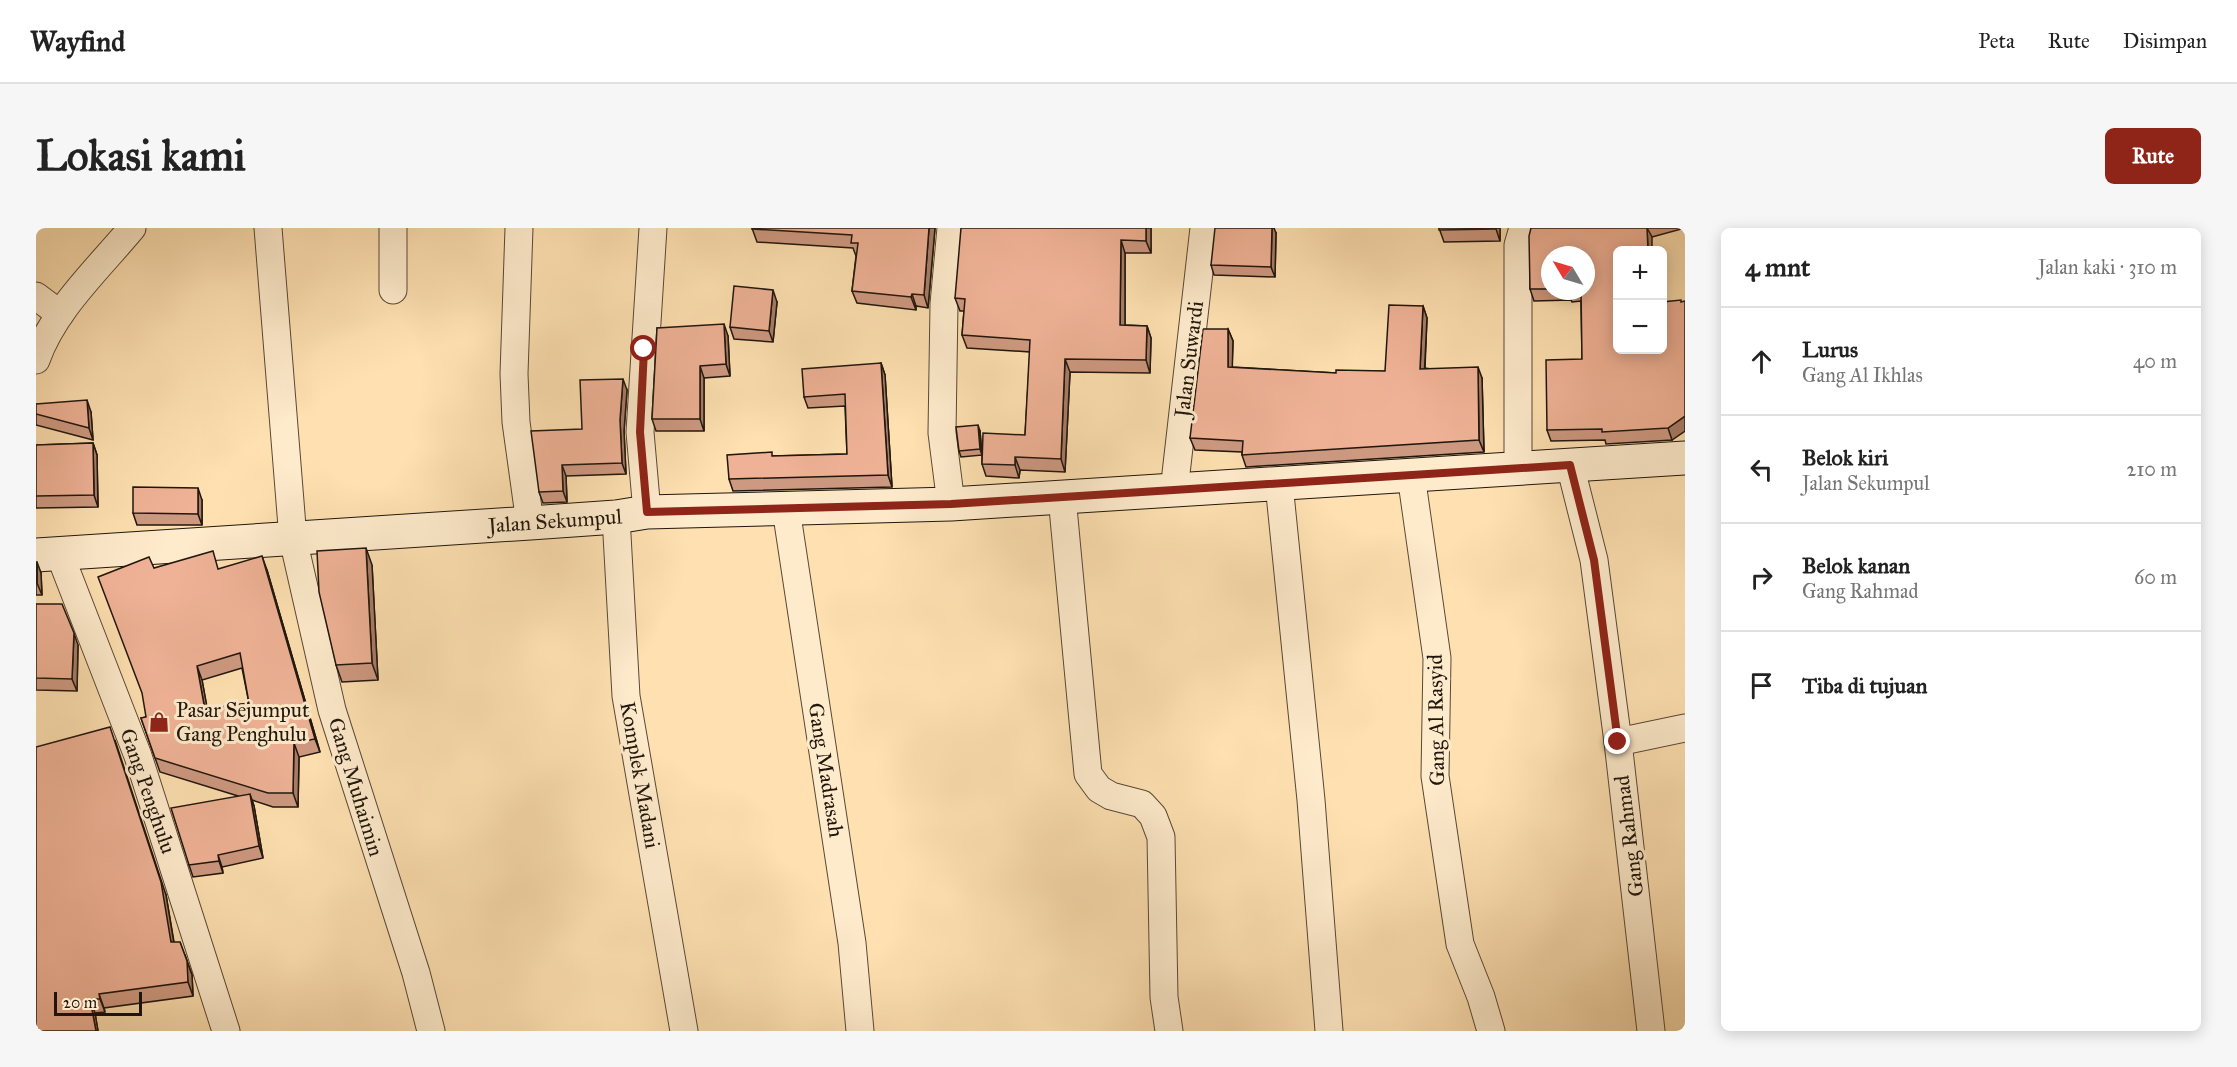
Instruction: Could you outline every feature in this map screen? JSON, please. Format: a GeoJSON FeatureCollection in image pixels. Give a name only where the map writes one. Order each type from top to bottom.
{"type":"FeatureCollection","features":[{"type":"Feature","properties":{"kind":"main road","name":"Jalan Sekumpul"},"geometry":{"type":"LineString","coordinates":[[48,555],[615,517],[647,512],[951,504],[1685,458]]}},
{"type":"Feature","properties":{"kind":"street"},"geometry":{"type":"LineString","coordinates":[[36,360],[41,346],[60,314],[132,228]]}},
{"type":"Feature","properties":{"kind":"street","name":"Gang Muhaimin"},"geometry":{"type":"LineString","coordinates":[[268,228],[293,539],[332,710],[416,973],[432,1031]]}},
{"type":"Feature","properties":{"kind":"street"},"geometry":{"type":"LineString","coordinates":[[393,228],[393,290]]}},
{"type":"Feature","properties":{"kind":"street"},"geometry":{"type":"LineString","coordinates":[[519,228],[514,374],[516,422],[530,523]]}},
{"type":"Feature","properties":{"kind":"street"},"geometry":{"type":"LineString","coordinates":[[647,512],[640,432],[653,228]]}},
{"type":"Feature","properties":{"kind":"street"},"geometry":{"type":"LineString","coordinates":[[951,228],[944,304],[942,433],[951,504]]}},
{"type":"Feature","properties":{"kind":"street","name":"Jalan Suwardi"},"geometry":{"type":"LineString","coordinates":[[1174,491],[1204,228]]}},
{"type":"Feature","properties":{"kind":"street"},"geometry":{"type":"LineString","coordinates":[[1518,469],[1518,245],[1523,228]]}},
{"type":"Feature","properties":{"kind":"street"},"geometry":{"type":"LineString","coordinates":[[36,296],[60,314]]}},
{"type":"Feature","properties":{"kind":"street","name":"Gang Rahmad"},"geometry":{"type":"LineString","coordinates":[[1570,465],[1594,560],[1618,742],[1651,1031]]}},
{"type":"Feature","properties":{"kind":"street","name":"Gang Al Rasyid"},"geometry":{"type":"LineString","coordinates":[[1411,475],[1437,658],[1435,776],[1438,798],[1460,944],[1481,996],[1491,1031]]}},
{"type":"Feature","properties":{"kind":"street"},"geometry":{"type":"LineString","coordinates":[[1279,484],[1311,800],[1329,1031]]}},
{"type":"Feature","properties":{"kind":"street"},"geometry":{"type":"LineString","coordinates":[[1062,497],[1088,774],[1099,789],[1111,796],[1142,804],[1153,816],[1161,837],[1164,997],[1169,1031]]}},
{"type":"Feature","properties":{"kind":"street","name":"Gang Madrasah"},"geometry":{"type":"LineString","coordinates":[[786,509],[852,943],[860,1031]]}},
{"type":"Feature","properties":{"kind":"street","name":"Komplek Madani"},"geometry":{"type":"LineString","coordinates":[[615,517],[626,696],[684,1031]]}},
{"type":"Feature","properties":{"kind":"street","name":"Gang Penghulu"},"geometry":{"type":"LineString","coordinates":[[48,555],[138,756],[226,1031]]}},
{"type":"Feature","properties":{"kind":"street"},"geometry":{"type":"LineString","coordinates":[[1618,742],[1685,728]]}},
{"type":"Feature","properties":{"kind":"building"},"geometry":{"type":"Polygon","coordinates":[[[752,228],[929,228],[924,295],[912,294],[911,297],[852,291],[858,243],[851,243],[852,235],[752,228]]]}},
{"type":"Feature","properties":{"kind":"building"},"geometry":{"type":"Polygon","coordinates":[[[961,228],[1146,228],[1146,241],[1121,240],[1120,325],[1147,326],[1146,360],[1065,359],[1061,459],[1015,457],[1015,465],[982,464],[983,433],[1025,435],[1030,340],[962,335],[965,299],[955,298],[961,228]]]}},
{"type":"Feature","properties":{"kind":"building"},"geometry":{"type":"Polygon","coordinates":[[[1215,228],[1272,228],[1271,267],[1211,265],[1215,228]]]}},
{"type":"Feature","properties":{"kind":"building"},"geometry":{"type":"Polygon","coordinates":[[[1439,228],[1496,228],[1496,229],[1439,230],[1439,228]]]}},
{"type":"Feature","properties":{"kind":"building"},"geometry":{"type":"Polygon","coordinates":[[[1531,228],[1647,228],[1648,246],[1613,246],[1613,354],[1667,354],[1667,301],[1685,301],[1685,416],[1668,428],[1602,432],[1602,429],[1547,430],[1546,360],[1582,359],[1581,300],[1595,300],[1595,246],[1541,246],[1541,289],[1530,289],[1529,236],[1531,228]]]}},
{"type":"Feature","properties":{"kind":"building"},"geometry":{"type":"Polygon","coordinates":[[[734,286],[773,290],[769,331],[730,327],[734,286]]]}},
{"type":"Feature","properties":{"kind":"building"},"geometry":{"type":"Polygon","coordinates":[[[1389,305],[1423,306],[1420,369],[1478,367],[1479,440],[1242,455],[1243,441],[1190,438],[1203,329],[1228,329],[1228,367],[1336,373],[1336,370],[1385,371],[1389,305]]]}},
{"type":"Feature","properties":{"kind":"building"},"geometry":{"type":"Polygon","coordinates":[[[724,324],[726,364],[700,366],[700,419],[652,419],[657,328],[724,324]]]}},
{"type":"Feature","properties":{"kind":"building"},"geometry":{"type":"Polygon","coordinates":[[[881,363],[888,475],[729,479],[727,455],[772,452],[772,456],[847,454],[845,394],[804,397],[802,369],[881,363]]]}},
{"type":"Feature","properties":{"kind":"building"},"geometry":{"type":"Polygon","coordinates":[[[623,379],[620,420],[622,463],[562,465],[563,491],[539,492],[531,431],[582,429],[580,380],[623,379]]]}},
{"type":"Feature","properties":{"kind":"building"},"geometry":{"type":"Polygon","coordinates":[[[87,400],[89,428],[36,414],[36,404],[87,400]]]}},
{"type":"Feature","properties":{"kind":"building"},"geometry":{"type":"Polygon","coordinates":[[[978,425],[980,449],[959,451],[956,427],[978,425]]]}},
{"type":"Feature","properties":{"kind":"building"},"geometry":{"type":"Polygon","coordinates":[[[93,443],[94,495],[36,496],[36,445],[93,443]]]}},
{"type":"Feature","properties":{"kind":"building"},"geometry":{"type":"Polygon","coordinates":[[[133,487],[198,488],[198,514],[133,513],[133,487]]]}},
{"type":"Feature","properties":{"kind":"building"},"geometry":{"type":"Polygon","coordinates":[[[366,548],[372,663],[336,665],[319,592],[317,551],[366,548]]]}},
{"type":"Feature","properties":{"kind":"building"},"geometry":{"type":"Polygon","coordinates":[[[213,551],[218,569],[262,556],[315,739],[294,743],[293,793],[268,793],[155,758],[141,718],[146,717],[142,693],[98,577],[149,557],[154,568],[213,551]],[[240,653],[197,666],[205,710],[249,703],[240,653]]]}},
{"type":"Feature","properties":{"kind":"building"},"geometry":{"type":"Polygon","coordinates":[[[36,604],[62,604],[74,633],[72,679],[36,678],[36,604]]]}},
{"type":"Feature","properties":{"kind":"building"},"geometry":{"type":"Polygon","coordinates":[[[110,727],[161,882],[171,942],[180,942],[187,961],[188,982],[99,994],[100,999],[90,999],[96,1031],[36,1031],[36,747],[110,727]]]}},
{"type":"Feature","properties":{"kind":"building"},"geometry":{"type":"Polygon","coordinates":[[[250,794],[259,846],[218,855],[219,861],[189,865],[171,808],[250,794]]]}},
{"type":"Feature","properties":{"kind":"place","name":"Pasar Sejumput Gang Penghulu"},"geometry":{"type":"Point","coordinates":[159,722]}},
{"type":"Feature","properties":{"kind":"route"},"geometry":{"type":"LineString","coordinates":[[644,349],[640,432],[647,512],[951,504],[1570,465],[1594,560],[1618,742]]}}]}
